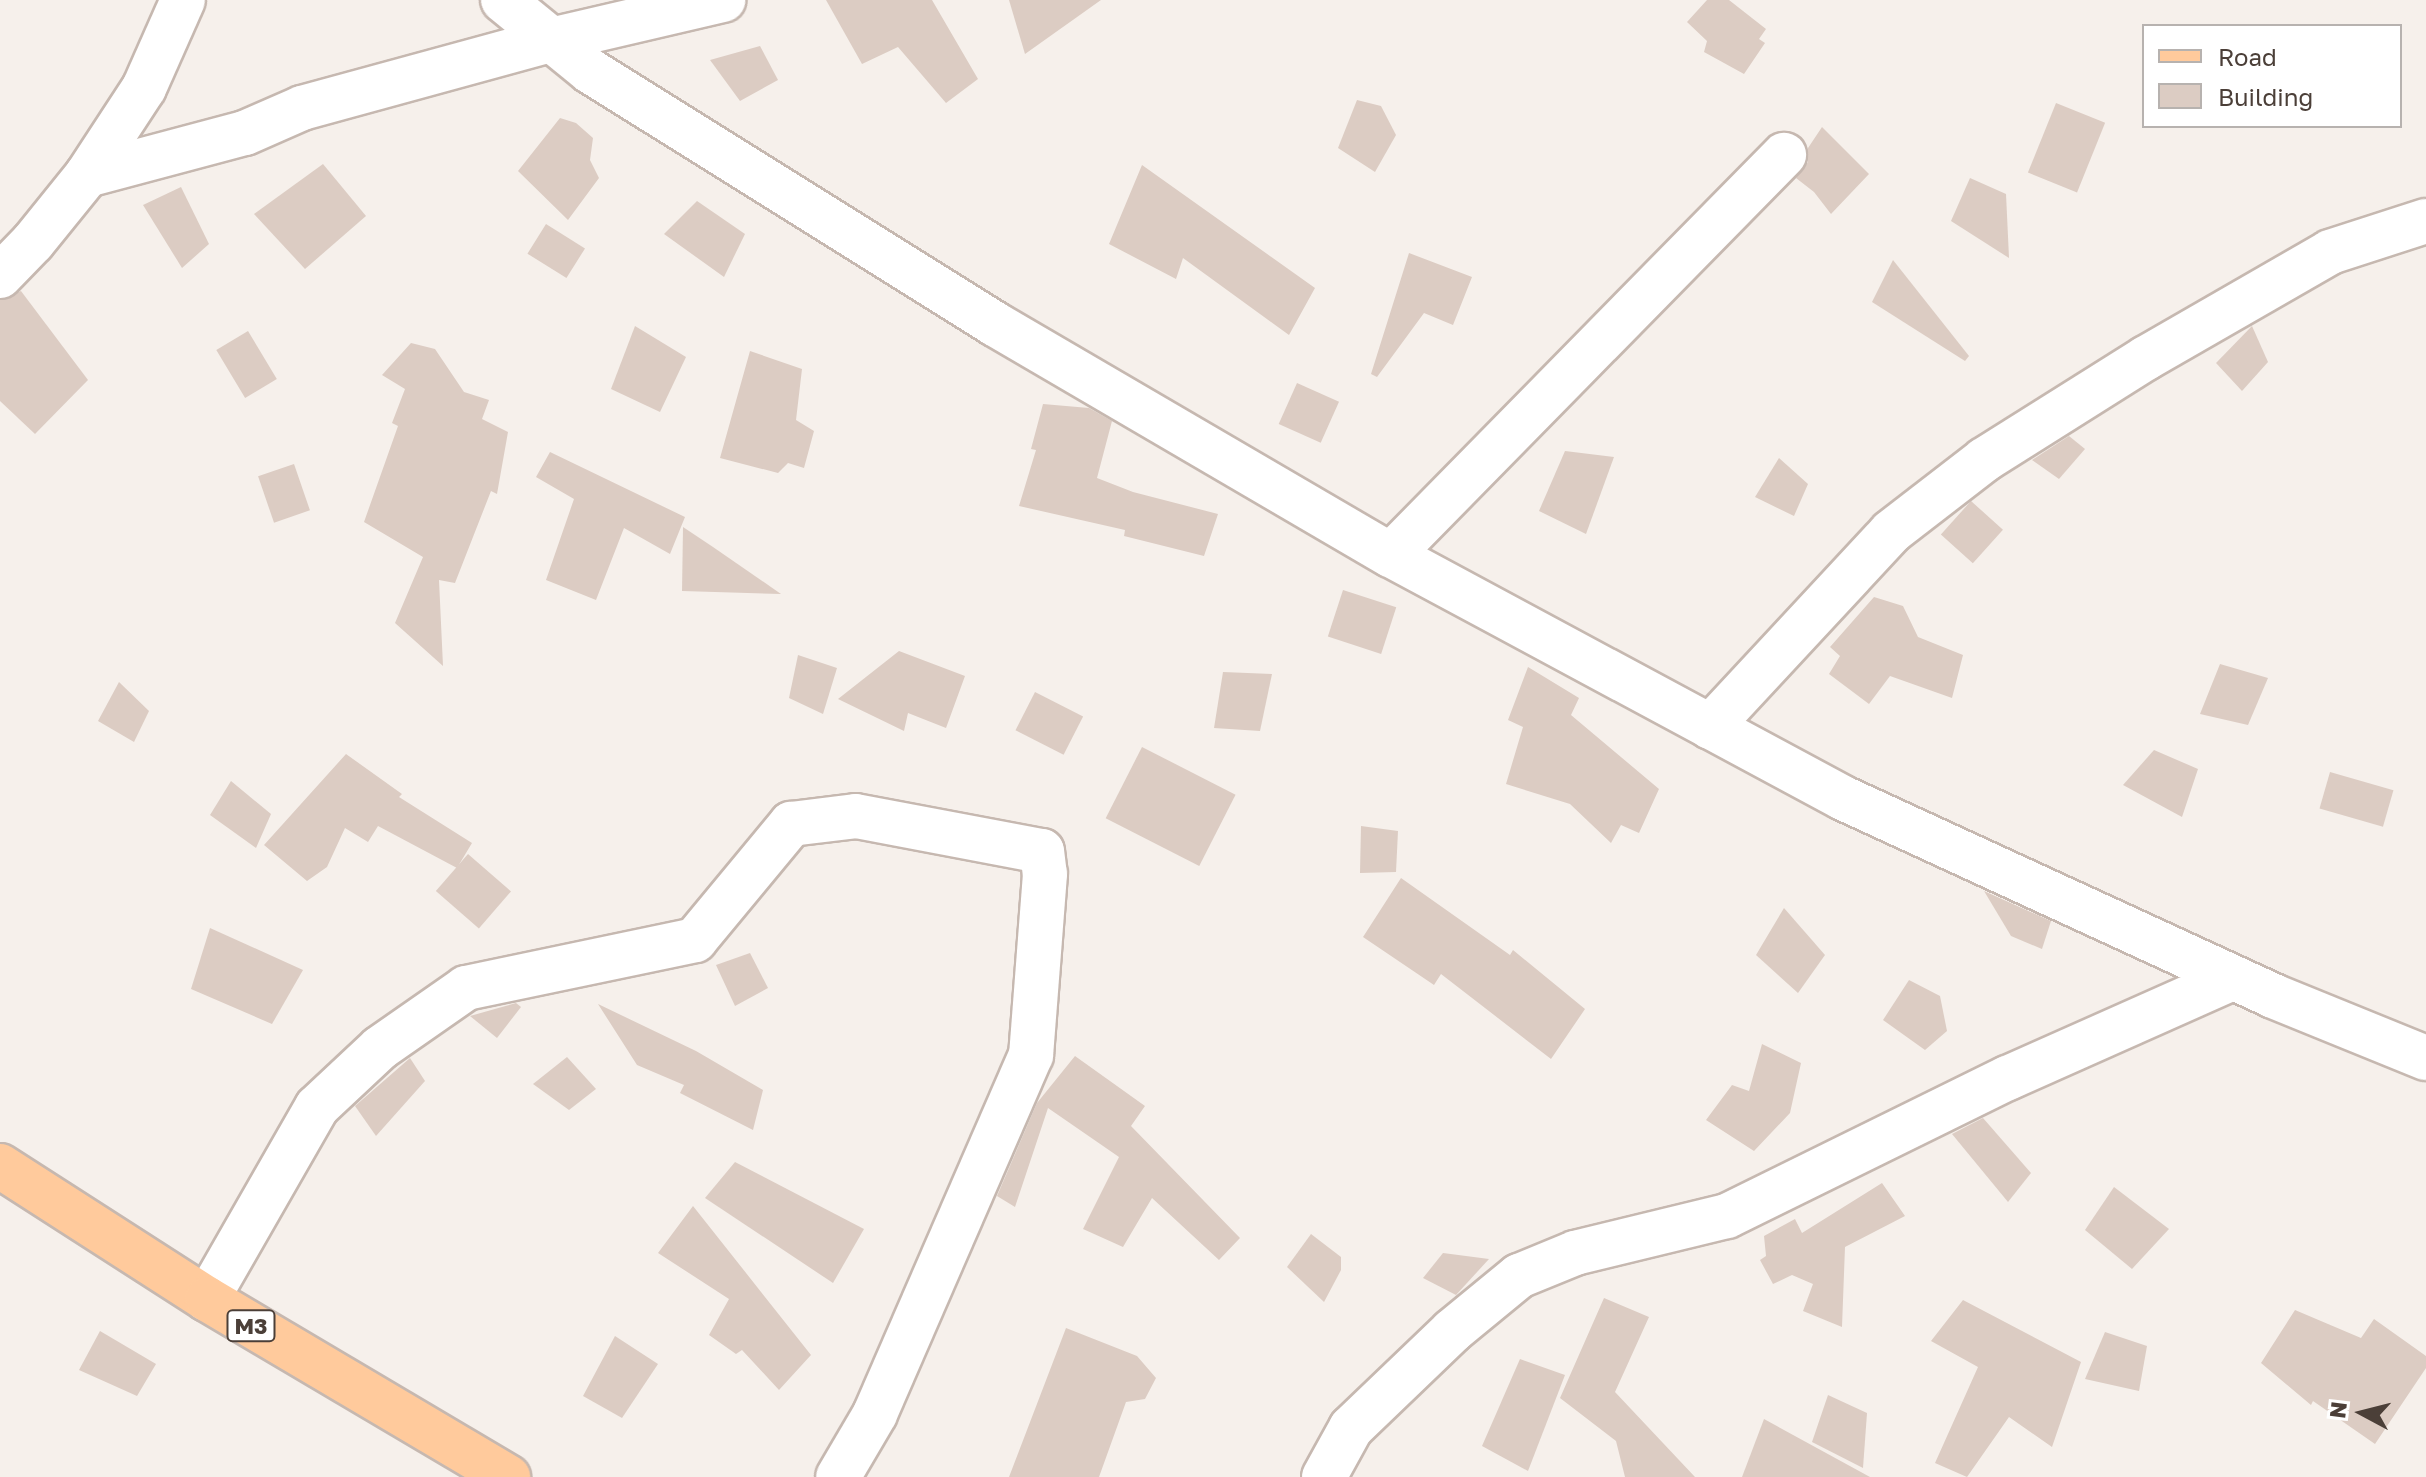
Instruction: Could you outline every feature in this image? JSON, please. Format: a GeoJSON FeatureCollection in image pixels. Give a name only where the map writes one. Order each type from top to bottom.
{"type":"FeatureCollection","features":[{"type":"Feature","properties":{"kind":"main road","name":"M3"},"geometry":{"type":"LineString","coordinates":[[0,1166],[207,1299],[508,1477]]}},
{"type":"Feature","properties":{"kind":"street"},"geometry":{"type":"LineString","coordinates":[[0,276],[87,175],[144,88],[183,0]]}},
{"type":"Feature","properties":{"kind":"street"},"geometry":{"type":"LineString","coordinates":[[503,0],[590,71],[995,324],[1391,555],[1843,798],[2233,978],[2426,1058]]}},
{"type":"Feature","properties":{"kind":"street"},"geometry":{"type":"LineString","coordinates":[[87,175],[245,133],[302,108],[551,40],[723,0]]}},
{"type":"Feature","properties":{"kind":"street"},"geometry":{"type":"LineString","coordinates":[[1391,555],[1784,155]]}},
{"type":"Feature","properties":{"kind":"street"},"geometry":{"type":"LineString","coordinates":[[1710,727],[1891,532],[1984,460],[2146,358],[2330,252],[2426,221]]}},
{"type":"Feature","properties":{"kind":"street"},"geometry":{"type":"LineString","coordinates":[[207,1299],[317,1107],[380,1048],[466,988],[695,940],[791,824],[856,816],[1042,851],[1045,874],[1031,1055],[875,1414],[838,1477]]}},
{"type":"Feature","properties":{"kind":"street"},"geometry":{"type":"LineString","coordinates":[[1324,1477],[1351,1428],[1452,1331],[1519,1276],[1575,1253],[1727,1216],[2008,1078],[2233,978]]}},
{"type":"Feature","properties":{"kind":"building"},"geometry":{"type":"Polygon","coordinates":[[[826,0],[932,0],[978,79],[946,103],[898,47],[862,64],[826,0]]]}},
{"type":"Feature","properties":{"kind":"building"},"geometry":{"type":"Polygon","coordinates":[[[1009,0],[1101,0],[1025,54],[1009,0]]]}},
{"type":"Feature","properties":{"kind":"building"},"geometry":{"type":"Polygon","coordinates":[[[1707,0],[1729,0],[1766,29],[1759,39],[1765,43],[1744,74],[1704,52],[1707,41],[1687,22],[1707,0]]]}},
{"type":"Feature","properties":{"kind":"building"},"geometry":{"type":"Polygon","coordinates":[[[760,46],[778,80],[740,101],[710,60],[760,46]]]}},
{"type":"Feature","properties":{"kind":"building"},"geometry":{"type":"Polygon","coordinates":[[[1357,100],[1381,106],[1396,135],[1375,172],[1338,148],[1357,100]]]}},
{"type":"Feature","properties":{"kind":"building"},"geometry":{"type":"Polygon","coordinates":[[[2056,103],[2105,123],[2077,192],[2028,173],[2056,103]]]}},
{"type":"Feature","properties":{"kind":"building"},"geometry":{"type":"Polygon","coordinates":[[[560,118],[576,123],[593,138],[590,160],[599,178],[568,220],[518,171],[560,118]]]}},
{"type":"Feature","properties":{"kind":"building"},"geometry":{"type":"Polygon","coordinates":[[[1822,127],[1869,174],[1831,214],[1814,192],[1796,178],[1808,162],[1808,148],[1822,127]]]}},
{"type":"Feature","properties":{"kind":"building"},"geometry":{"type":"Polygon","coordinates":[[[323,164],[366,216],[305,269],[254,214],[323,164]]]}},
{"type":"Feature","properties":{"kind":"building"},"geometry":{"type":"Polygon","coordinates":[[[1142,165],[1315,288],[1289,335],[1183,258],[1176,279],[1109,244],[1142,165]]]}},
{"type":"Feature","properties":{"kind":"building"},"geometry":{"type":"Polygon","coordinates":[[[1970,178],[2006,194],[2009,258],[1951,221],[1970,178]]]}},
{"type":"Feature","properties":{"kind":"building"},"geometry":{"type":"Polygon","coordinates":[[[181,187],[209,244],[182,268],[143,205],[181,187]]]}},
{"type":"Feature","properties":{"kind":"building"},"geometry":{"type":"Polygon","coordinates":[[[697,201],[745,234],[724,277],[664,234],[697,201]]]}},
{"type":"Feature","properties":{"kind":"building"},"geometry":{"type":"Polygon","coordinates":[[[546,224],[585,248],[566,278],[527,254],[546,224]]]}},
{"type":"Feature","properties":{"kind":"building"},"geometry":{"type":"Polygon","coordinates":[[[1409,253],[1472,277],[1453,325],[1424,313],[1377,377],[1371,374],[1409,253]]]}},
{"type":"Feature","properties":{"kind":"building"},"geometry":{"type":"Polygon","coordinates":[[[1893,260],[1969,356],[1965,361],[1872,302],[1893,260]]]}},
{"type":"Feature","properties":{"kind":"building"},"geometry":{"type":"Polygon","coordinates":[[[21,291],[88,380],[35,434],[0,401],[0,300],[21,291]]]}},
{"type":"Feature","properties":{"kind":"building"},"geometry":{"type":"Polygon","coordinates":[[[635,326],[686,357],[660,412],[611,389],[635,326]]]}},
{"type":"Feature","properties":{"kind":"building"},"geometry":{"type":"Polygon","coordinates":[[[2252,326],[2268,362],[2242,391],[2216,363],[2252,326]]]}},
{"type":"Feature","properties":{"kind":"building"},"geometry":{"type":"Polygon","coordinates":[[[248,331],[277,379],[245,398],[216,350],[248,331]]]}},
{"type":"Feature","properties":{"kind":"building"},"geometry":{"type":"Polygon","coordinates":[[[411,343],[435,349],[464,392],[489,400],[482,419],[508,432],[497,494],[491,491],[455,583],[439,580],[443,666],[395,623],[423,557],[364,522],[398,426],[392,423],[405,389],[382,375],[411,343]]]}},
{"type":"Feature","properties":{"kind":"building"},"geometry":{"type":"Polygon","coordinates":[[[750,351],[802,369],[796,420],[814,431],[804,468],[788,463],[778,473],[720,458],[750,351]]]}},
{"type":"Feature","properties":{"kind":"building"},"geometry":{"type":"Polygon","coordinates":[[[1297,383],[1339,402],[1321,443],[1279,424],[1297,383]]]}},
{"type":"Feature","properties":{"kind":"building"},"geometry":{"type":"Polygon","coordinates":[[[1043,404],[1089,408],[1112,421],[1097,478],[1133,492],[1218,514],[1204,556],[1124,536],[1125,530],[1019,506],[1036,450],[1031,449],[1043,404]]]}},
{"type":"Feature","properties":{"kind":"building"},"geometry":{"type":"Polygon","coordinates":[[[2069,436],[2085,449],[2059,479],[2032,460],[2069,436]]]}},
{"type":"Feature","properties":{"kind":"building"},"geometry":{"type":"Polygon","coordinates":[[[1565,451],[1614,457],[1586,534],[1539,511],[1565,451]]]}},
{"type":"Feature","properties":{"kind":"building"},"geometry":{"type":"Polygon","coordinates":[[[550,452],[685,517],[670,554],[624,528],[596,600],[546,580],[574,499],[536,477],[550,452]]]}},
{"type":"Feature","properties":{"kind":"building"},"geometry":{"type":"Polygon","coordinates":[[[1779,458],[1808,484],[1794,516],[1755,497],[1779,458]]]}},
{"type":"Feature","properties":{"kind":"building"},"geometry":{"type":"Polygon","coordinates":[[[294,464],[310,510],[274,523],[258,476],[294,464]]]}},
{"type":"Feature","properties":{"kind":"building"},"geometry":{"type":"Polygon","coordinates":[[[1971,501],[2003,530],[1973,563],[1941,534],[1971,501]]]}},
{"type":"Feature","properties":{"kind":"building"},"geometry":{"type":"Polygon","coordinates":[[[683,527],[713,547],[781,594],[682,591],[683,527]]]}},
{"type":"Feature","properties":{"kind":"building"},"geometry":{"type":"Polygon","coordinates":[[[1343,590],[1396,607],[1381,654],[1328,637],[1343,590]]]}},
{"type":"Feature","properties":{"kind":"building"},"geometry":{"type":"Polygon","coordinates":[[[1874,597],[1903,606],[1918,637],[1963,655],[1952,698],[1890,676],[1869,704],[1829,674],[1840,656],[1830,647],[1874,597]]]}},
{"type":"Feature","properties":{"kind":"building"},"geometry":{"type":"Polygon","coordinates":[[[899,651],[965,676],[946,728],[908,713],[904,731],[838,699],[899,651]]]}},
{"type":"Feature","properties":{"kind":"building"},"geometry":{"type":"Polygon","coordinates":[[[798,655],[837,668],[823,714],[789,698],[798,655]]]}},
{"type":"Feature","properties":{"kind":"building"},"geometry":{"type":"Polygon","coordinates":[[[2220,664],[2268,678],[2248,725],[2200,714],[2220,664]]]}},
{"type":"Feature","properties":{"kind":"building"},"geometry":{"type":"Polygon","coordinates":[[[1528,667],[1579,698],[1571,715],[1659,789],[1639,833],[1621,825],[1611,843],[1570,804],[1506,784],[1523,727],[1508,720],[1528,667]]]}},
{"type":"Feature","properties":{"kind":"building"},"geometry":{"type":"Polygon","coordinates":[[[1223,672],[1272,674],[1260,731],[1214,728],[1223,672]]]}},
{"type":"Feature","properties":{"kind":"building"},"geometry":{"type":"Polygon","coordinates":[[[119,682],[149,711],[134,742],[98,721],[119,682]]]}},
{"type":"Feature","properties":{"kind":"building"},"geometry":{"type":"Polygon","coordinates":[[[1035,692],[1083,717],[1064,755],[1015,730],[1035,692]]]}},
{"type":"Feature","properties":{"kind":"building"},"geometry":{"type":"Polygon","coordinates":[[[1142,747],[1236,795],[1199,866],[1106,818],[1142,747]]]}},
{"type":"Feature","properties":{"kind":"building"},"geometry":{"type":"Polygon","coordinates":[[[2154,750],[2198,769],[2182,817],[2123,785],[2154,750]]]}},
{"type":"Feature","properties":{"kind":"building"},"geometry":{"type":"Polygon","coordinates":[[[346,754],[402,794],[399,797],[472,843],[457,868],[378,826],[368,842],[345,828],[327,867],[307,881],[264,845],[346,754]]]}},
{"type":"Feature","properties":{"kind":"building"},"geometry":{"type":"Polygon","coordinates":[[[2330,772],[2393,790],[2383,827],[2320,809],[2330,772]]]}},
{"type":"Feature","properties":{"kind":"building"},"geometry":{"type":"Polygon","coordinates":[[[231,781],[271,814],[256,848],[210,815],[231,781]]]}},
{"type":"Feature","properties":{"kind":"building"},"geometry":{"type":"Polygon","coordinates":[[[1361,826],[1398,831],[1396,872],[1360,873],[1361,826]]]}},
{"type":"Feature","properties":{"kind":"building"},"geometry":{"type":"Polygon","coordinates":[[[468,854],[511,891],[479,928],[436,891],[468,854]]]}},
{"type":"Feature","properties":{"kind":"building"},"geometry":{"type":"Polygon","coordinates":[[[1401,878],[1510,955],[1513,950],[1585,1009],[1551,1059],[1441,974],[1434,985],[1363,937],[1401,878]]]}},
{"type":"Feature","properties":{"kind":"building"},"geometry":{"type":"Polygon","coordinates":[[[1984,891],[2051,921],[2042,949],[2011,936],[1984,891]]]}},
{"type":"Feature","properties":{"kind":"building"},"geometry":{"type":"Polygon","coordinates":[[[1784,908],[1825,955],[1798,993],[1756,955],[1784,908]]]}},
{"type":"Feature","properties":{"kind":"building"},"geometry":{"type":"Polygon","coordinates":[[[210,928],[303,970],[272,1024],[191,989],[210,928]]]}},
{"type":"Feature","properties":{"kind":"building"},"geometry":{"type":"Polygon","coordinates":[[[750,953],[768,988],[735,1006],[716,965],[750,953]]]}},
{"type":"Feature","properties":{"kind":"building"},"geometry":{"type":"Polygon","coordinates":[[[1909,980],[1940,996],[1947,1031],[1925,1050],[1883,1020],[1909,980]]]}},
{"type":"Feature","properties":{"kind":"building"},"geometry":{"type":"Polygon","coordinates":[[[516,1003],[521,1007],[497,1038],[470,1016],[516,1003]]]}},
{"type":"Feature","properties":{"kind":"building"},"geometry":{"type":"Polygon","coordinates":[[[598,1004],[696,1051],[763,1090],[753,1130],[680,1093],[684,1085],[637,1065],[598,1004]]]}},
{"type":"Feature","properties":{"kind":"building"},"geometry":{"type":"Polygon","coordinates":[[[1762,1044],[1801,1063],[1790,1113],[1754,1151],[1706,1120],[1732,1085],[1749,1091],[1762,1044]]]}},
{"type":"Feature","properties":{"kind":"building"},"geometry":{"type":"Polygon","coordinates":[[[1075,1056],[1145,1106],[1131,1126],[1240,1238],[1219,1260],[1152,1198],[1123,1247],[1083,1229],[1119,1157],[1048,1108],[1015,1207],[997,1196],[1037,1103],[1075,1056]]]}},
{"type":"Feature","properties":{"kind":"building"},"geometry":{"type":"Polygon","coordinates":[[[567,1057],[596,1089],[569,1110],[533,1084],[567,1057]]]}},
{"type":"Feature","properties":{"kind":"building"},"geometry":{"type":"Polygon","coordinates":[[[410,1058],[425,1081],[376,1136],[355,1106],[410,1058]]]}},
{"type":"Feature","properties":{"kind":"building"},"geometry":{"type":"Polygon","coordinates":[[[1983,1118],[2031,1173],[2008,1202],[1952,1134],[1983,1118]]]}},
{"type":"Feature","properties":{"kind":"building"},"geometry":{"type":"Polygon","coordinates":[[[735,1162],[864,1229],[833,1283],[705,1198],[735,1162]]]}},
{"type":"Feature","properties":{"kind":"building"},"geometry":{"type":"Polygon","coordinates":[[[1882,1183],[1905,1216],[1845,1247],[1842,1327],[1803,1311],[1813,1284],[1792,1275],[1773,1284],[1760,1260],[1766,1256],[1764,1236],[1795,1219],[1802,1233],[1882,1183]]]}},
{"type":"Feature","properties":{"kind":"building"},"geometry":{"type":"Polygon","coordinates":[[[2114,1187],[2169,1229],[2132,1269],[2085,1230],[2114,1187]]]}},
{"type":"Feature","properties":{"kind":"building"},"geometry":{"type":"Polygon","coordinates":[[[693,1206],[811,1355],[779,1390],[742,1350],[736,1354],[709,1335],[729,1299],[658,1253],[693,1206]]]}},
{"type":"Feature","properties":{"kind":"building"},"geometry":{"type":"Polygon","coordinates":[[[1311,1234],[1341,1257],[1341,1270],[1324,1302],[1287,1267],[1311,1234]]]}},
{"type":"Feature","properties":{"kind":"building"},"geometry":{"type":"Polygon","coordinates":[[[1443,1253],[1489,1259],[1456,1295],[1423,1278],[1443,1253]]]}},
{"type":"Feature","properties":{"kind":"building"},"geometry":{"type":"Polygon","coordinates":[[[1604,1298],[1649,1317],[1615,1392],[1695,1477],[1625,1477],[1616,1441],[1560,1398],[1604,1298]]]}},
{"type":"Feature","properties":{"kind":"building"},"geometry":{"type":"Polygon","coordinates":[[[1963,1300],[2081,1362],[2052,1447],[2009,1417],[1967,1477],[1935,1463],[1978,1367],[1931,1341],[1963,1300]]]}},
{"type":"Feature","properties":{"kind":"building"},"geometry":{"type":"Polygon","coordinates":[[[2295,1310],[2361,1338],[2374,1319],[2426,1356],[2426,1368],[2375,1444],[2313,1401],[2311,1405],[2261,1363],[2295,1310]]]}},
{"type":"Feature","properties":{"kind":"building"},"geometry":{"type":"Polygon","coordinates":[[[1066,1328],[1137,1356],[1156,1378],[1145,1399],[1126,1402],[1099,1477],[1009,1477],[1066,1328]]]}},
{"type":"Feature","properties":{"kind":"building"},"geometry":{"type":"Polygon","coordinates":[[[100,1331],[156,1364],[137,1396],[79,1370],[100,1331]]]}},
{"type":"Feature","properties":{"kind":"building"},"geometry":{"type":"Polygon","coordinates":[[[2105,1332],[2147,1346],[2139,1391],[2085,1379],[2105,1332]]]}},
{"type":"Feature","properties":{"kind":"building"},"geometry":{"type":"Polygon","coordinates":[[[615,1336],[658,1364],[622,1418],[583,1396],[615,1336]]]}},
{"type":"Feature","properties":{"kind":"building"},"geometry":{"type":"Polygon","coordinates":[[[1520,1359],[1565,1375],[1528,1471],[1482,1446],[1520,1359]]]}},
{"type":"Feature","properties":{"kind":"building"},"geometry":{"type":"Polygon","coordinates":[[[1828,1395],[1867,1413],[1863,1468],[1812,1442],[1828,1395]]]}},
{"type":"Feature","properties":{"kind":"building"},"geometry":{"type":"Polygon","coordinates":[[[1764,1419],[1870,1477],[1742,1477],[1764,1419]]]}}]}
